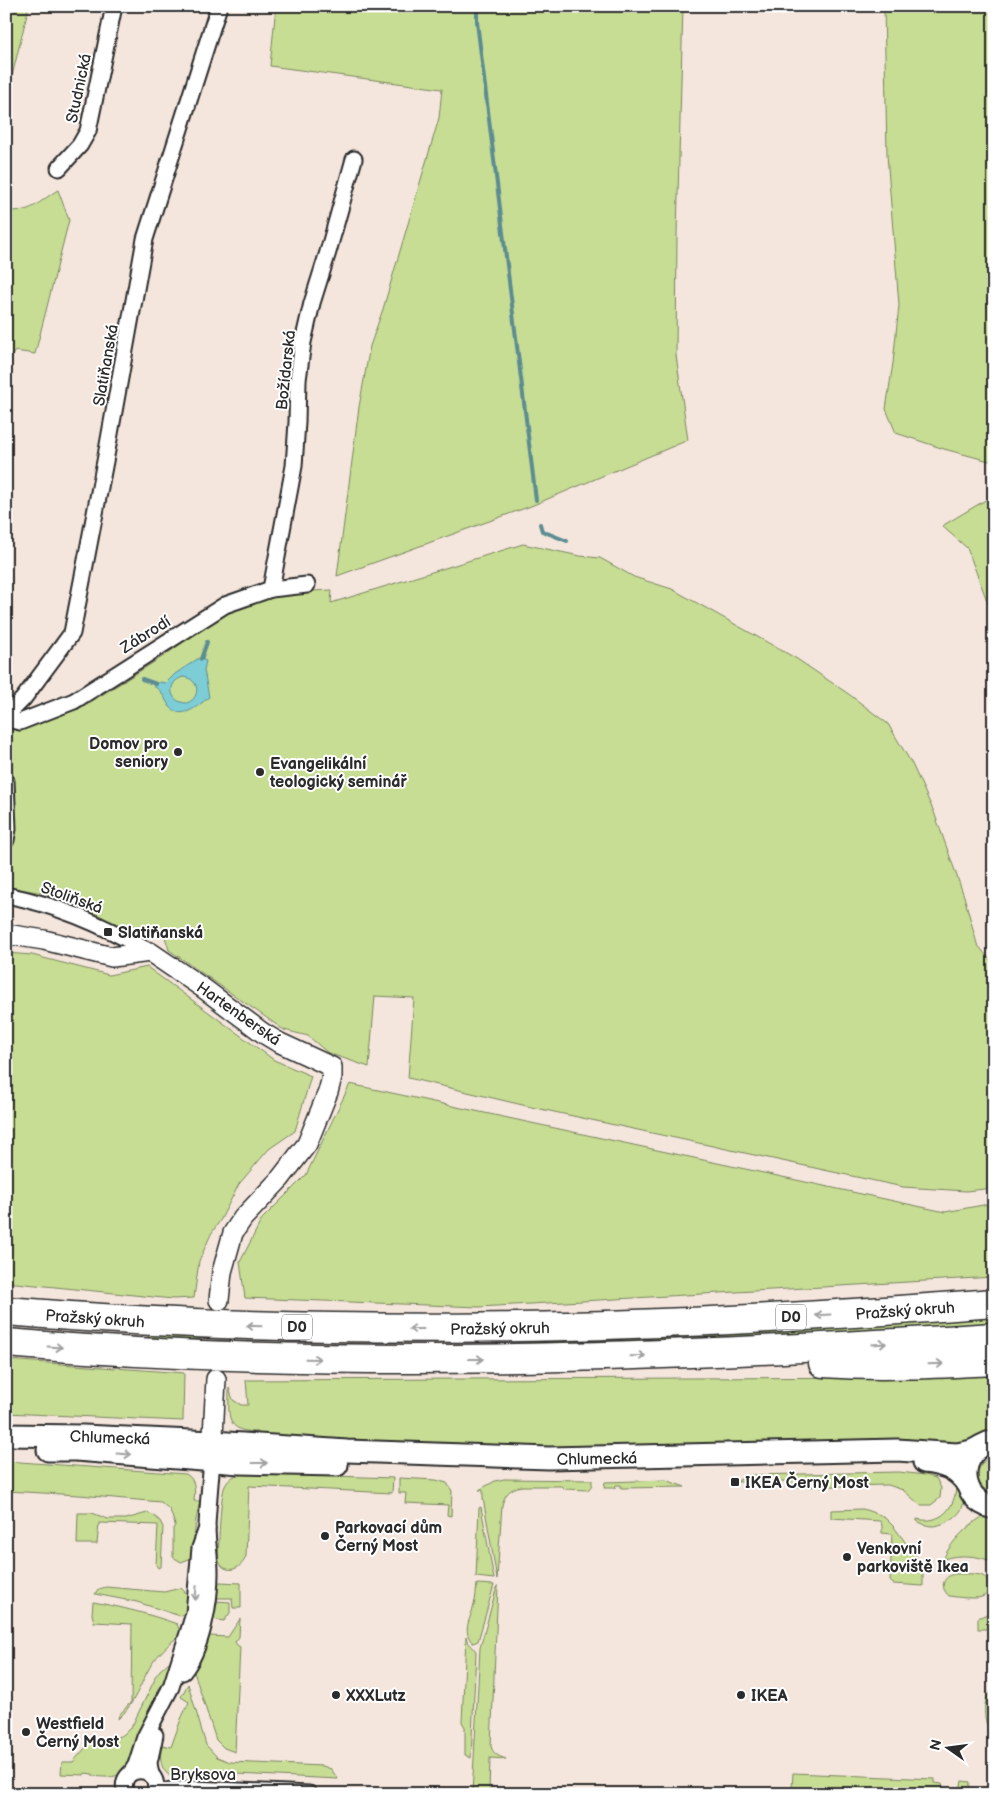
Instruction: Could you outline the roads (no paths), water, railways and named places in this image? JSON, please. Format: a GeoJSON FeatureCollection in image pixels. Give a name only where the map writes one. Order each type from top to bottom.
{"type":"FeatureCollection","features":[{"type":"Feature","properties":{"kind":"highway","name":"Pražský okruh"},"geometry":{"type":"LineString","coordinates":[[6,1311],[214,1325],[455,1328],[696,1322],[895,1311],[994,1303]]}},
{"type":"Feature","properties":{"kind":"highway","name":"Pražský okruh"},"geometry":{"type":"LineString","coordinates":[[6,1343],[170,1354],[338,1359],[553,1358],[691,1354],[994,1336]]}},
{"type":"Feature","properties":{"kind":"highway"},"geometry":{"type":"LineString","coordinates":[[691,1354],[848,1365],[994,1361]]}},
{"type":"Feature","properties":{"kind":"main road","name":"Chlumecká"},"geometry":{"type":"LineString","coordinates":[[6,1435],[83,1436],[212,1451],[548,1472],[860,1465],[874,1461],[906,1461],[946,1466],[958,1473],[978,1501],[994,1508]]}},
{"type":"Feature","properties":{"kind":"main road","name":"Chlumecká"},"geometry":{"type":"LineString","coordinates":[[6,1450],[212,1451],[319,1449],[549,1458],[896,1450],[957,1454],[972,1451],[987,1444]]}},
{"type":"Feature","properties":{"kind":"main road"},"geometry":{"type":"LineString","coordinates":[[967,1484],[966,1473],[971,1456],[987,1444]]}},
{"type":"Feature","properties":{"kind":"street","name":"Studnická"},"geometry":{"type":"LineString","coordinates":[[60,168],[80,145],[88,131],[114,6]]}},
{"type":"Feature","properties":{"kind":"street","name":"Slatiňanská"},"geometry":{"type":"LineString","coordinates":[[6,718],[23,699],[72,633],[145,239],[219,6]]}},
{"type":"Feature","properties":{"kind":"street","name":"Božídarská"},"geometry":{"type":"LineString","coordinates":[[272,589],[294,466],[298,380],[303,342],[312,303],[354,159]]}},
{"type":"Feature","properties":{"kind":"street","name":"Zábrodí"},"geometry":{"type":"LineString","coordinates":[[6,718],[20,722],[74,702],[225,605],[272,589],[306,585]]}},
{"type":"Feature","properties":{"kind":"street"},"geometry":{"type":"LineString","coordinates":[[6,781],[8,829],[6,840]]}},
{"type":"Feature","properties":{"kind":"street","name":"Stoliňská"},"geometry":{"type":"LineString","coordinates":[[6,895],[69,912],[113,932],[150,952]]}},
{"type":"Feature","properties":{"kind":"street"},"geometry":{"type":"LineString","coordinates":[[6,934],[44,940],[112,957],[150,952]]}},
{"type":"Feature","properties":{"kind":"street","name":"Hartenberská"},"geometry":{"type":"LineString","coordinates":[[150,952],[203,988],[263,1033],[332,1067],[333,1071],[328,1092],[307,1144],[280,1179],[242,1218],[234,1233],[222,1272],[219,1300]]}},
{"type":"Feature","properties":{"kind":"street"},"geometry":{"type":"LineString","coordinates":[[126,1794],[125,1780],[136,1765],[145,1737],[172,1687],[194,1613],[200,1548],[207,1528],[216,1379]]}},
{"type":"Feature","properties":{"kind":"street"},"geometry":{"type":"LineString","coordinates":[[154,1785],[149,1759],[158,1714]]}},
{"type":"Feature","properties":{"kind":"street","name":"Bryksova"},"geometry":{"type":"LineString","coordinates":[[131,1773],[144,1771],[154,1785],[162,1783],[183,1785],[193,1789],[309,1794]]}},
{"type":"Feature","properties":{"kind":"water"},"geometry":{"type":"Polygon","coordinates":[[[199,658],[206,661],[204,670],[209,697],[189,711],[183,713],[173,710],[161,692],[153,686],[160,682],[166,683],[175,674],[199,658]],[[183,677],[174,683],[172,692],[176,700],[187,703],[195,697],[197,688],[188,678],[183,677]]]}},
{"type":"Feature","properties":{"kind":"waterway"},"geometry":{"type":"LineString","coordinates":[[477,6],[477,22],[536,500]]}},
{"type":"Feature","properties":{"kind":"waterway"},"geometry":{"type":"LineString","coordinates":[[540,524],[542,531],[567,541]]}},
{"type":"Feature","properties":{"kind":"waterway"},"geometry":{"type":"LineString","coordinates":[[201,659],[207,642]]}},
{"type":"Feature","properties":{"kind":"waterway"},"geometry":{"type":"LineString","coordinates":[[142,679],[156,684]]}},
{"type":"Feature","properties":{"kind":"place","name":"Domov pro seniory"},"geometry":{"type":"Point","coordinates":[178,752]}},
{"type":"Feature","properties":{"kind":"place","name":"Evangelikální teologický seminář"},"geometry":{"type":"Point","coordinates":[260,772]}},
{"type":"Feature","properties":{"kind":"place","name":"Slatiňanská"},"geometry":{"type":"Point","coordinates":[108,932]}},
{"type":"Feature","properties":{"kind":"place","name":"IKEA Černý Most"},"geometry":{"type":"Point","coordinates":[735,1482]}},
{"type":"Feature","properties":{"kind":"place","name":"Parkovací dům Černý Most"},"geometry":{"type":"Point","coordinates":[325,1536]}},
{"type":"Feature","properties":{"kind":"place","name":"Venkovní parkoviště Ikea"},"geometry":{"type":"Point","coordinates":[847,1557]}},
{"type":"Feature","properties":{"kind":"place","name":"XXXLutz"},"geometry":{"type":"Point","coordinates":[336,1695]}},
{"type":"Feature","properties":{"kind":"place","name":"IKEA"},"geometry":{"type":"Point","coordinates":[741,1695]}},
{"type":"Feature","properties":{"kind":"place","name":"Westfield Černý Most"},"geometry":{"type":"Point","coordinates":[26,1732]}}]}
